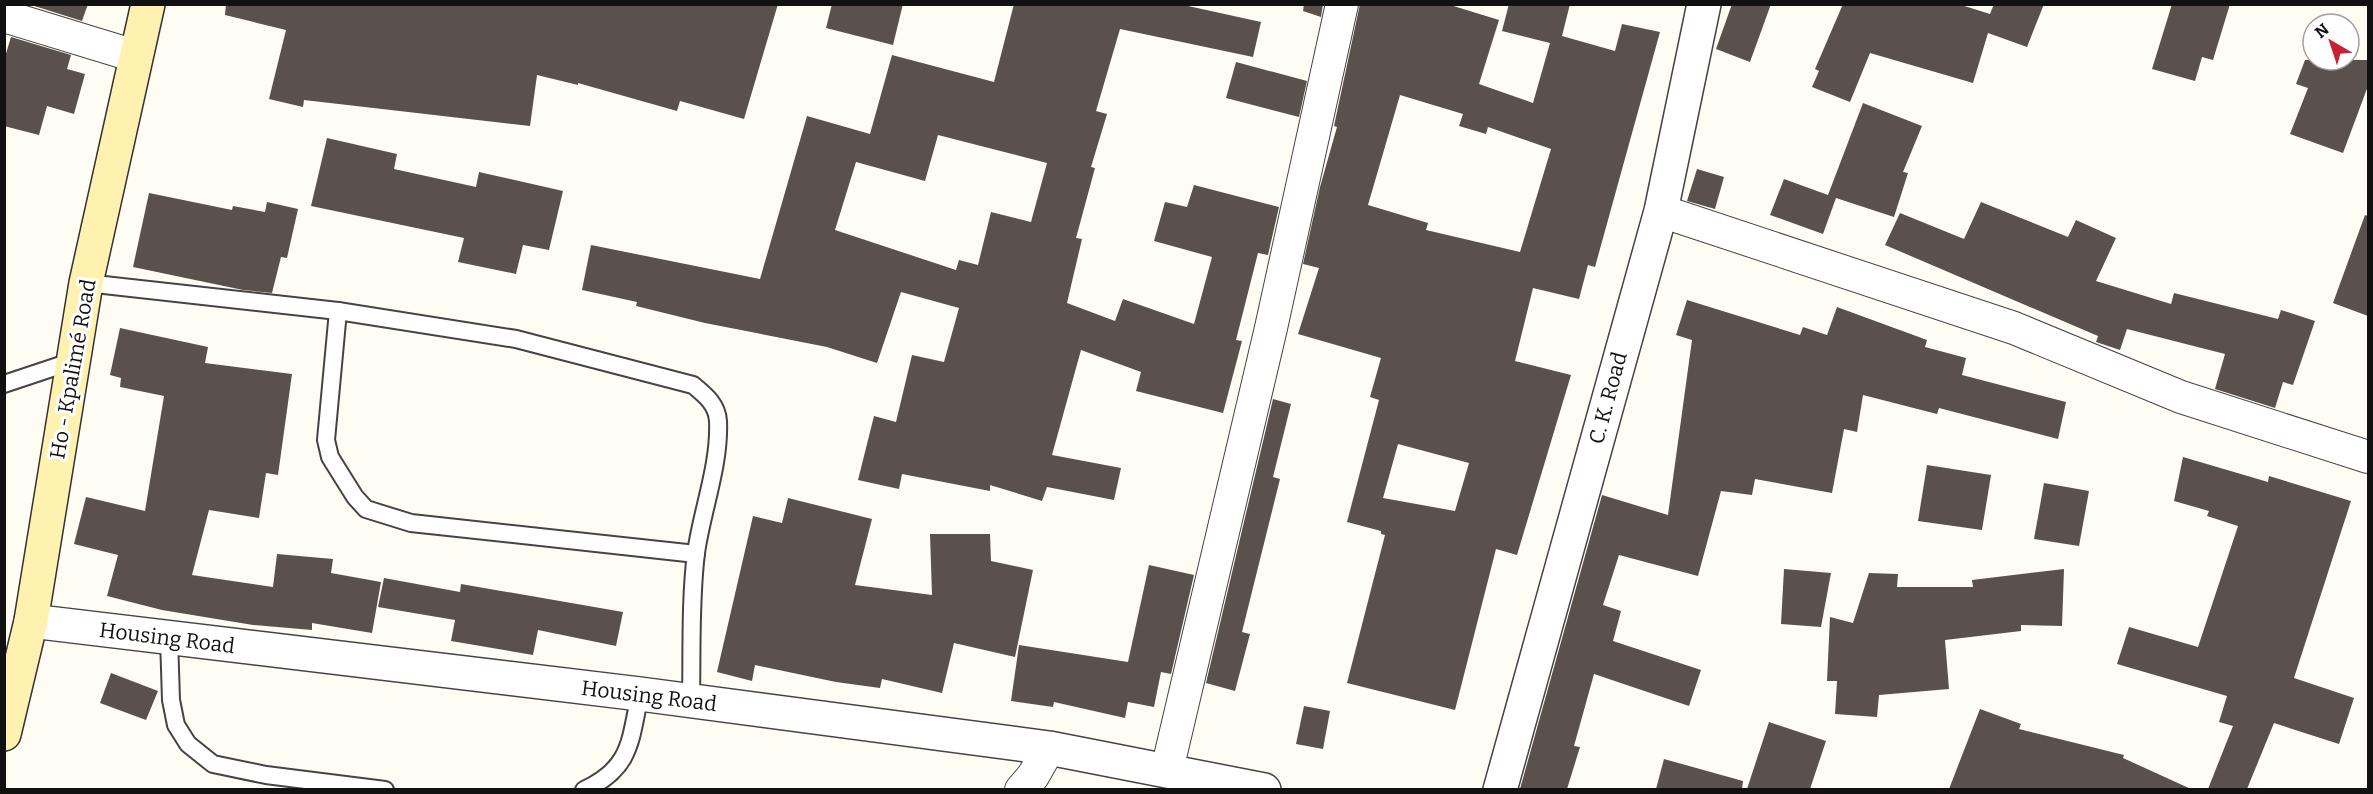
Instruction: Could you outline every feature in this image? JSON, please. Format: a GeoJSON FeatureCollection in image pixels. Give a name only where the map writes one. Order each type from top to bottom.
{"type":"FeatureCollection","features":[{"type":"Feature","properties":{"kind":"main road","name":"Ho - Kpalimé Road"},"geometry":{"type":"LineString","coordinates":[[4,734],[31,621],[86,283],[148,4]]}},
{"type":"Feature","properties":{"kind":"street"},"geometry":{"type":"LineString","coordinates":[[1167,770],[1271,328],[1342,4]]}},
{"type":"Feature","properties":{"kind":"street","name":"C. K. Road"},"geometry":{"type":"LineString","coordinates":[[1500,789],[1661,211],[1704,4]]}},
{"type":"Feature","properties":{"kind":"street"},"geometry":{"type":"LineString","coordinates":[[4,16],[135,56]]}},
{"type":"Feature","properties":{"kind":"street"},"geometry":{"type":"LineString","coordinates":[[1661,211],[2014,328],[2181,397],[2368,456]]}},
{"type":"Feature","properties":{"kind":"street","name":"Housing Road"},"geometry":{"type":"LineString","coordinates":[[31,621],[691,700],[1049,748],[1264,789]]}},
{"type":"Feature","properties":{"kind":"street"},"geometry":{"type":"LineString","coordinates":[[1021,789],[1033,776],[1049,748]]}},
{"type":"Feature","properties":{"kind":"lane"},"geometry":{"type":"LineString","coordinates":[[86,283],[338,311],[516,339],[693,385],[710,399],[716,408],[718,421],[714,461],[696,554],[691,700]]}},
{"type":"Feature","properties":{"kind":"lane"},"geometry":{"type":"LineString","coordinates":[[338,311],[326,440],[338,473],[366,509],[411,524],[696,554]]}},
{"type":"Feature","properties":{"kind":"lane"},"geometry":{"type":"LineString","coordinates":[[4,384],[73,361]]}},
{"type":"Feature","properties":{"kind":"lane"},"geometry":{"type":"LineString","coordinates":[[170,638],[171,700],[176,725],[188,744],[213,764],[276,776],[385,789]]}},
{"type":"Feature","properties":{"kind":"lane"},"geometry":{"type":"LineString","coordinates":[[584,789],[604,781],[623,762],[640,694]]}},
{"type":"Feature","properties":{"kind":"building"},"geometry":{"type":"Polygon","coordinates":[[[28,4],[88,4],[82,21],[28,4]]]}},
{"type":"Feature","properties":{"kind":"building"},"geometry":{"type":"Polygon","coordinates":[[[226,4],[778,4],[744,119],[680,101],[677,111],[578,83],[578,85],[537,75],[530,126],[304,100],[303,107],[269,99],[286,30],[225,15],[226,4]]]}},
{"type":"Feature","properties":{"kind":"building"},"geometry":{"type":"Polygon","coordinates":[[[832,4],[903,4],[893,45],[826,28],[832,4]]]}},
{"type":"Feature","properties":{"kind":"building"},"geometry":{"type":"Polygon","coordinates":[[[1014,4],[1179,4],[1261,22],[1253,57],[1120,29],[1096,111],[1107,114],[1091,167],[1095,168],[1076,238],[1082,239],[1067,303],[1115,321],[1123,299],[1194,324],[1212,257],[1154,241],[1165,202],[1187,207],[1194,185],[1279,207],[1268,255],[1258,253],[1236,340],[1242,341],[1223,413],[1136,391],[1141,372],[1081,350],[1052,455],[1121,468],[1114,500],[1047,487],[1042,501],[990,485],[990,491],[902,474],[899,489],[858,480],[874,416],[896,422],[912,355],[944,362],[959,308],[901,292],[877,363],[827,347],[705,323],[636,306],[637,302],[582,290],[591,245],[760,279],[807,116],[870,134],[892,55],[994,82],[1014,4]],[[938,135],[925,181],[856,162],[835,230],[956,270],[959,260],[978,265],[991,212],[1031,222],[1047,163],[938,135]]]}},
{"type":"Feature","properties":{"kind":"building"},"geometry":{"type":"Polygon","coordinates":[[[1304,4],[1323,4],[1321,17],[1303,11],[1304,4]]]}},
{"type":"Feature","properties":{"kind":"building"},"geometry":{"type":"Polygon","coordinates":[[[1360,4],[1447,4],[1499,20],[1479,84],[1533,103],[1550,43],[1502,31],[1509,4],[1570,4],[1562,36],[1615,51],[1622,24],[1660,32],[1595,267],[1588,265],[1579,299],[1533,288],[1515,361],[1571,375],[1517,555],[1496,549],[1455,710],[1347,683],[1385,535],[1381,534],[1381,531],[1347,522],[1379,400],[1370,397],[1381,358],[1298,334],[1319,268],[1303,264],[1320,187],[1337,127],[1334,126],[1360,4]],[[1400,95],[1368,205],[1428,223],[1426,230],[1520,252],[1551,149],[1488,127],[1486,134],[1459,126],[1463,114],[1400,95]],[[1398,444],[1383,498],[1455,511],[1469,463],[1398,444]]]}},
{"type":"Feature","properties":{"kind":"building"},"geometry":{"type":"Polygon","coordinates":[[[1732,4],[1771,4],[1750,62],[1716,49],[1732,4]]]}},
{"type":"Feature","properties":{"kind":"building"},"geometry":{"type":"Polygon","coordinates":[[[1843,4],[1958,4],[1990,14],[1994,4],[2044,4],[2027,47],[1988,33],[1973,83],[1870,53],[1850,102],[1812,87],[1819,71],[1815,69],[1843,4]]]}},
{"type":"Feature","properties":{"kind":"building"},"geometry":{"type":"Polygon","coordinates":[[[2172,4],[2230,4],[2213,60],[2202,57],[2195,81],[2152,69],[2172,4]]]}},
{"type":"Feature","properties":{"kind":"building"},"geometry":{"type":"Polygon","coordinates":[[[11,37],[71,55],[67,69],[85,74],[74,114],[47,106],[39,135],[4,126],[4,60],[11,37]]]}},
{"type":"Feature","properties":{"kind":"building"},"geometry":{"type":"Polygon","coordinates":[[[2361,60],[2368,60],[2368,86],[2343,153],[2290,134],[2308,88],[2296,84],[2301,71],[2361,72],[2361,60]]]}},
{"type":"Feature","properties":{"kind":"building"},"geometry":{"type":"Polygon","coordinates":[[[1236,62],[1307,81],[1299,117],[1226,98],[1236,62]]]}},
{"type":"Feature","properties":{"kind":"building"},"geometry":{"type":"Polygon","coordinates":[[[1863,103],[1922,126],[1903,172],[1908,173],[1894,217],[1836,198],[1823,234],[1770,215],[1784,179],[1828,195],[1863,103]]]}},
{"type":"Feature","properties":{"kind":"building"},"geometry":{"type":"Polygon","coordinates":[[[327,138],[397,154],[394,169],[476,187],[479,172],[563,191],[549,250],[523,245],[516,274],[458,262],[464,238],[311,206],[327,138]]]}},
{"type":"Feature","properties":{"kind":"building"},"geometry":{"type":"Polygon","coordinates":[[[1697,169],[1724,177],[1715,209],[1687,201],[1697,169]]]}},
{"type":"Feature","properties":{"kind":"building"},"geometry":{"type":"Polygon","coordinates":[[[149,193],[232,210],[233,206],[265,212],[267,202],[298,209],[287,258],[281,257],[272,293],[243,290],[133,267],[149,193]]]}},
{"type":"Feature","properties":{"kind":"building"},"geometry":{"type":"Polygon","coordinates":[[[1981,202],[2068,237],[2076,220],[2116,238],[2096,281],[2171,304],[2174,293],[2278,319],[2281,310],[2315,321],[2293,385],[2283,382],[2275,408],[2215,389],[2225,354],[2127,329],[2120,350],[2096,342],[2098,336],[1885,245],[1900,213],[1964,239],[1981,202]]]}},
{"type":"Feature","properties":{"kind":"building"},"geometry":{"type":"Polygon","coordinates":[[[2365,215],[2368,216],[2368,316],[2333,303],[2365,215]]]}},
{"type":"Feature","properties":{"kind":"building"},"geometry":{"type":"Polygon","coordinates":[[[1687,300],[1800,335],[1803,327],[1827,335],[1837,307],[1927,340],[1925,347],[1966,358],[1962,375],[2066,402],[2058,439],[1939,408],[1937,414],[1863,395],[1857,432],[1844,429],[1832,493],[1755,479],[1752,495],[1721,491],[1698,576],[1619,555],[1603,605],[1621,611],[1613,641],[1701,670],[1689,706],[1594,674],[1574,746],[1580,747],[1567,789],[1520,789],[1602,495],[1668,515],[1692,340],[1676,335],[1687,300]]]}},
{"type":"Feature","properties":{"kind":"building"},"geometry":{"type":"Polygon","coordinates":[[[120,328],[208,347],[205,363],[292,374],[278,475],[266,473],[259,518],[209,510],[192,575],[273,587],[277,554],[333,559],[331,573],[381,582],[372,633],[312,623],[312,630],[253,625],[162,610],[107,596],[118,555],[74,544],[86,497],[145,511],[164,396],[120,387],[121,378],[110,375],[120,328]]]}},
{"type":"Feature","properties":{"kind":"building"},"geometry":{"type":"Polygon","coordinates":[[[1273,399],[1291,404],[1273,477],[1280,479],[1242,632],[1250,634],[1235,691],[1206,683],[1273,399]]]}},
{"type":"Feature","properties":{"kind":"building"},"geometry":{"type":"Polygon","coordinates":[[[2183,457],[2268,482],[2269,476],[2351,501],[2294,678],[2354,698],[2339,744],[2274,723],[2247,789],[2208,789],[2233,726],[2219,722],[2227,696],[2117,664],[2129,627],[2198,647],[2238,526],[2207,516],[2209,511],[2174,501],[2183,457]]]}},
{"type":"Feature","properties":{"kind":"building"},"geometry":{"type":"Polygon","coordinates":[[[1927,465],[1991,475],[1982,530],[1918,521],[1927,465]]]}},
{"type":"Feature","properties":{"kind":"building"},"geometry":{"type":"Polygon","coordinates":[[[2044,483],[2089,491],[2079,546],[2034,539],[2044,483]]]}},
{"type":"Feature","properties":{"kind":"building"},"geometry":{"type":"Polygon","coordinates":[[[788,498],[872,519],[855,585],[932,595],[930,534],[990,534],[991,561],[1033,570],[1015,657],[954,643],[942,693],[882,679],[880,688],[836,682],[755,665],[752,681],[717,672],[753,516],[782,523],[788,498]]]}},
{"type":"Feature","properties":{"kind":"building"},"geometry":{"type":"Polygon","coordinates":[[[1149,565],[1194,575],[1171,674],[1161,672],[1154,707],[1128,702],[1125,718],[1054,702],[1053,707],[1011,701],[1019,645],[1128,662],[1149,565]]]}},
{"type":"Feature","properties":{"kind":"building"},"geometry":{"type":"Polygon","coordinates":[[[1784,569],[1831,573],[1821,627],[1781,624],[1784,569]]]}},
{"type":"Feature","properties":{"kind":"building"},"geometry":{"type":"Polygon","coordinates":[[[2064,569],[2062,626],[2021,625],[2021,631],[1945,640],[1949,689],[1879,695],[1877,717],[1835,714],[1837,681],[1827,681],[1830,617],[1853,623],[1869,573],[1898,574],[1897,587],[1973,587],[1972,580],[2064,569]]]}},
{"type":"Feature","properties":{"kind":"building"},"geometry":{"type":"Polygon","coordinates":[[[384,578],[460,592],[461,584],[623,612],[616,646],[538,630],[533,655],[451,641],[455,620],[378,607],[384,578]]]}},
{"type":"Feature","properties":{"kind":"building"},"geometry":{"type":"Polygon","coordinates":[[[111,673],[158,691],[146,720],[100,703],[111,673]]]}},
{"type":"Feature","properties":{"kind":"building"},"geometry":{"type":"Polygon","coordinates":[[[1304,706],[1330,711],[1323,749],[1296,744],[1304,706]]]}},
{"type":"Feature","properties":{"kind":"building"},"geometry":{"type":"Polygon","coordinates":[[[1980,709],[2021,724],[2019,729],[2124,755],[2123,758],[2191,789],[1949,789],[1980,709]]]}},
{"type":"Feature","properties":{"kind":"building"},"geometry":{"type":"Polygon","coordinates":[[[1769,722],[1826,741],[1810,789],[1747,789],[1769,722]]]}},
{"type":"Feature","properties":{"kind":"building"},"geometry":{"type":"Polygon","coordinates":[[[1664,759],[1743,781],[1742,789],[1656,789],[1664,759]]]}}]}
